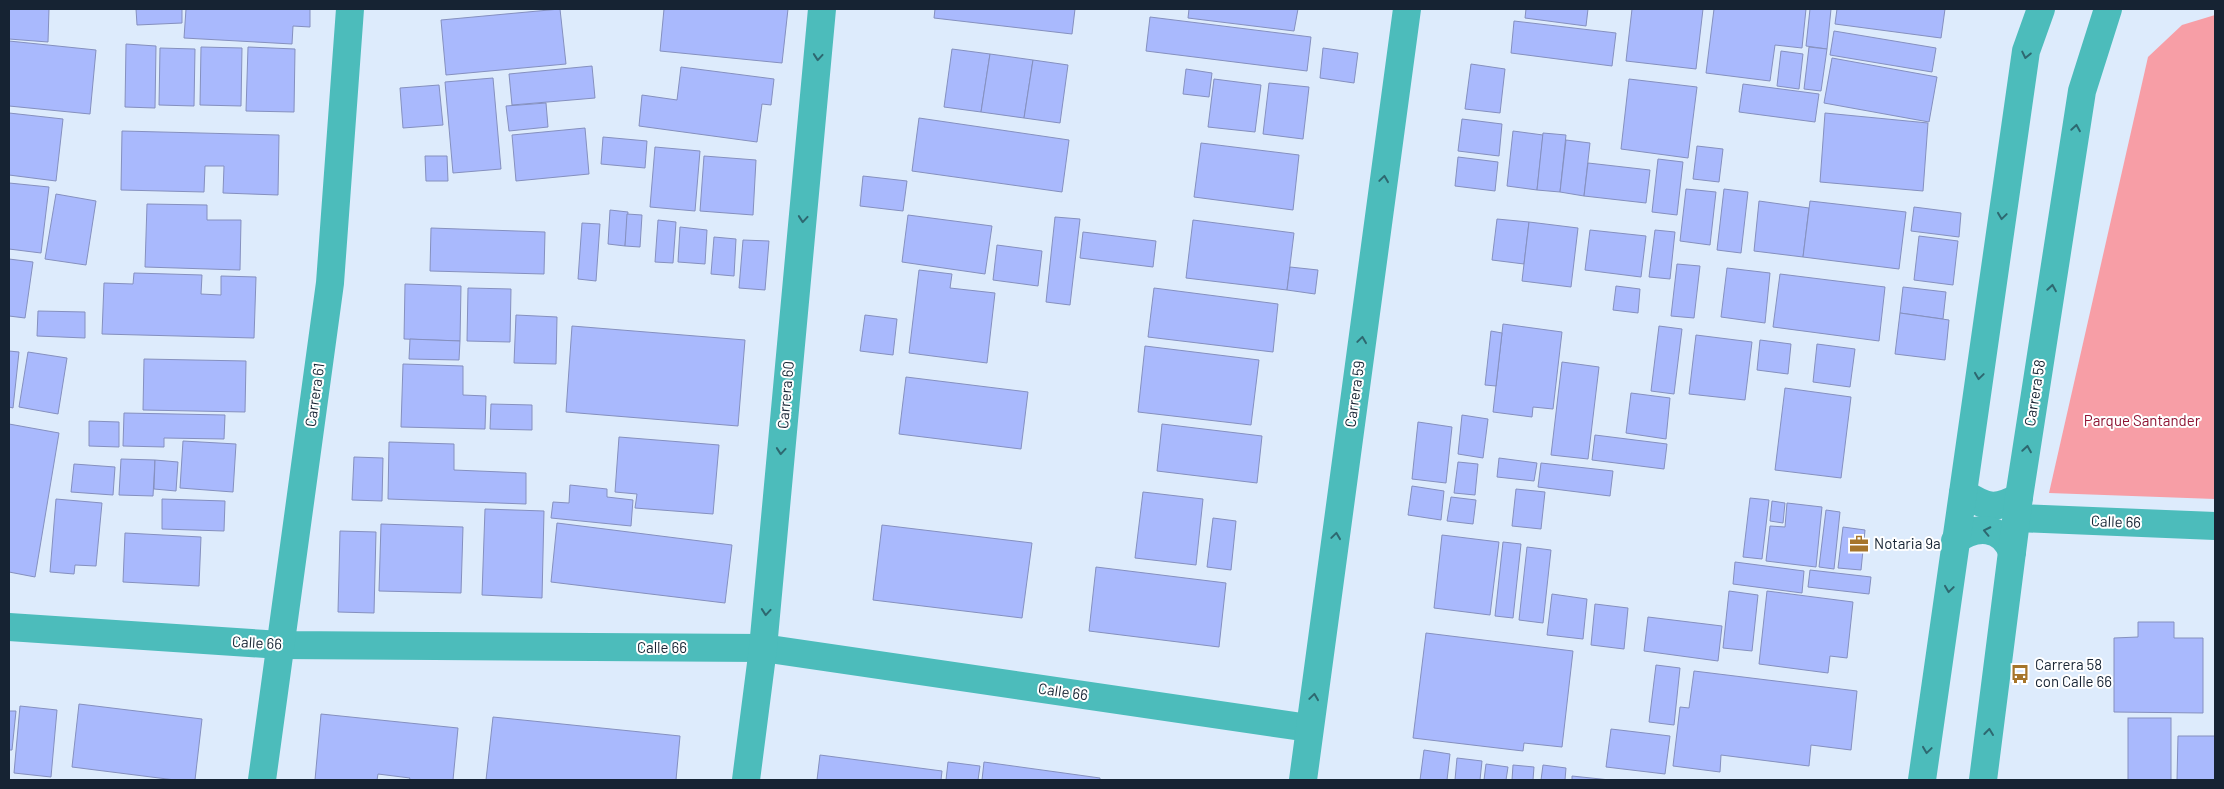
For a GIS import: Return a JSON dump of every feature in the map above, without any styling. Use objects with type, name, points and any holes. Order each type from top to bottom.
[{"type":"street","name":"Carrera 61","points":[[262,780],[330,283],[350,9]]},
{"type":"street","name":"Carrera 60","points":[[746,780],[763,648],[822,9]]},
{"type":"street","name":"Carrera 59","points":[[1303,780],[1408,9]]},
{"type":"street","points":[[1922,780],[2026,51],[2041,9]]},
{"type":"street","name":"Carrera 58","points":[[1983,780],[2018,508],[2082,91],[2108,9]]},
{"type":"street","points":[[1963,493],[1986,506],[2018,508]]},
{"type":"street","name":"Calle 66","points":[[2018,508],[2215,526]]},
{"type":"street","points":[[1955,541],[1963,534],[1982,529],[1993,532],[2010,546],[2012,552]]},
{"type":"street","name":"Calle 66","points":[[9,627],[281,645],[763,648],[1309,728]]},
{"type":"green space","name":"Parque Santander","points":[[2215,15],[2215,499],[2049,493],[2148,57],[2182,25]]},
{"type":"building","points":[[9,9],[49,9],[48,42],[9,39]]},
{"type":"building","points":[[136,9],[182,9],[182,23],[137,25]]},
{"type":"building","points":[[186,9],[310,9],[310,27],[293,26],[292,44],[184,38]]},
{"type":"building","points":[[560,9],[566,64],[446,75],[441,20]]},
{"type":"building","points":[[664,9],[788,9],[782,63],[660,51]]},
{"type":"building","points":[[935,9],[1075,9],[1072,34],[934,18]]},
{"type":"building","points":[[1189,9],[1298,9],[1294,31],[1188,18]]},
{"type":"building","points":[[1526,9],[1588,9],[1586,26],[1525,18]]},
{"type":"building","points":[[1632,9],[1703,9],[1696,69],[1626,61]]},
{"type":"building","points":[[1714,9],[1806,9],[1802,48],[1775,45],[1770,81],[1706,73]]},
{"type":"building","points":[[1810,9],[1831,9],[1827,49],[1806,46]]},
{"type":"building","points":[[1837,9],[1945,9],[1941,38],[1835,24]]},
{"type":"building","points":[[1150,17],[1311,37],[1307,71],[1146,51]]},
{"type":"building","points":[[1514,21],[1616,33],[1612,66],[1511,53]]},
{"type":"building","points":[[1834,31],[1936,48],[1932,72],[1830,55]]},
{"type":"building","points":[[9,41],[96,50],[90,114],[9,106]]},
{"type":"building","points":[[126,44],[156,46],[155,108],[125,107]]},
{"type":"building","points":[[201,47],[242,48],[241,106],[200,105]]},
{"type":"building","points":[[248,47],[295,49],[294,112],[246,111]]},
{"type":"building","points":[[1809,47],[1827,49],[1821,91],[1804,89]]},
{"type":"building","points":[[160,48],[195,49],[194,106],[159,105]]},
{"type":"building","points":[[1323,48],[1358,53],[1354,83],[1320,78]]},
{"type":"building","points":[[952,49],[990,54],[981,112],[944,107]]},
{"type":"building","points":[[1781,51],[1803,54],[1799,89],[1777,86]]},
{"type":"building","points":[[990,54],[1033,60],[1024,118],[981,112]]},
{"type":"building","points":[[1832,58],[1937,77],[1929,122],[1824,103]]},
{"type":"building","points":[[1033,60],[1068,65],[1060,123],[1024,118]]},
{"type":"building","points":[[1471,64],[1505,69],[1500,113],[1465,109]]},
{"type":"building","points":[[592,66],[595,98],[512,105],[509,74]]},
{"type":"building","points":[[681,67],[774,79],[771,105],[762,104],[757,142],[639,126],[642,95],[677,100]]},
{"type":"building","points":[[1186,69],[1212,73],[1209,97],[1183,94]]},
{"type":"building","points":[[493,78],[501,169],[453,173],[445,82]]},
{"type":"building","points":[[1214,79],[1261,85],[1255,132],[1208,127]]},
{"type":"building","points":[[1629,79],[1697,87],[1688,158],[1621,149]]},
{"type":"building","points":[[1269,83],[1309,87],[1303,139],[1263,134]]},
{"type":"building","points":[[1743,84],[1819,94],[1815,122],[1739,112]]},
{"type":"building","points":[[439,85],[443,125],[403,128],[400,88]]},
{"type":"building","points":[[546,103],[548,127],[509,131],[506,106]]},
{"type":"building","points":[[9,113],[63,119],[56,181],[9,175]]},
{"type":"building","points":[[1825,113],[1928,123],[1923,191],[1820,182]]},
{"type":"building","points":[[919,118],[1069,140],[1062,192],[912,171]]},
{"type":"building","points":[[1462,119],[1502,124],[1499,156],[1458,151]]},
{"type":"building","points":[[585,128],[589,174],[516,181],[512,135]]},
{"type":"building","points":[[122,131],[279,135],[278,195],[223,193],[224,166],[205,166],[204,192],[121,190]]},
{"type":"building","points":[[1513,131],[1543,135],[1537,190],[1507,186]]},
{"type":"building","points":[[1543,133],[1566,135],[1560,192],[1537,190]]},
{"type":"building","points":[[603,137],[647,141],[645,168],[601,164]]},
{"type":"building","points":[[1566,140],[1590,143],[1584,196],[1560,192]]},
{"type":"building","points":[[1201,143],[1299,155],[1293,210],[1194,197]]},
{"type":"building","points":[[1697,146],[1723,149],[1719,182],[1693,179]]},
{"type":"building","points":[[655,147],[700,151],[695,211],[650,207]]},
{"type":"building","points":[[425,156],[447,156],[448,181],[426,181]]},
{"type":"building","points":[[704,156],[756,160],[753,215],[700,211]]},
{"type":"building","points":[[1458,157],[1498,162],[1495,191],[1455,186]]},
{"type":"building","points":[[1658,159],[1683,162],[1677,215],[1652,212]]},
{"type":"building","points":[[1588,163],[1650,170],[1646,203],[1584,196]]},
{"type":"building","points":[[863,176],[907,181],[903,211],[860,206]]},
{"type":"building","points":[[9,183],[49,187],[41,253],[9,249]]},
{"type":"building","points":[[1686,189],[1716,192],[1710,245],[1680,241]]},
{"type":"building","points":[[1724,189],[1748,192],[1741,253],[1717,250]]},
{"type":"building","points":[[56,194],[96,201],[86,265],[45,259]]},
{"type":"building","points":[[1759,201],[1809,208],[1803,257],[1754,251]]},
{"type":"building","points":[[1810,201],[1906,212],[1899,269],[1803,257]]},
{"type":"building","points":[[147,204],[207,205],[207,220],[241,220],[240,270],[145,267]]},
{"type":"building","points":[[1914,207],[1961,213],[1959,237],[1911,231]]},
{"type":"building","points":[[610,210],[628,212],[625,246],[608,244]]},
{"type":"building","points":[[627,214],[642,215],[640,247],[625,246]]},
{"type":"building","points":[[908,215],[992,226],[985,274],[902,262]]},
{"type":"building","points":[[1055,217],[1080,219],[1070,305],[1046,302]]},
{"type":"building","points":[[1497,219],[1529,222],[1524,264],[1492,260]]},
{"type":"building","points":[[658,220],[676,222],[673,263],[655,262]]},
{"type":"building","points":[[1193,220],[1294,233],[1287,290],[1186,278]]},
{"type":"building","points":[[1529,222],[1578,228],[1571,287],[1522,281]]},
{"type":"building","points":[[582,223],[600,224],[596,281],[578,279]]},
{"type":"building","points":[[680,227],[707,230],[705,264],[678,262]]},
{"type":"building","points":[[431,228],[545,232],[544,274],[430,271]]},
{"type":"building","points":[[1590,230],[1646,236],[1641,277],[1585,270]]},
{"type":"building","points":[[1655,230],[1675,232],[1670,279],[1649,277]]},
{"type":"building","points":[[1083,232],[1156,241],[1153,267],[1080,258]]},
{"type":"building","points":[[1919,236],[1958,241],[1953,285],[1914,280]]},
{"type":"building","points":[[714,237],[736,239],[734,276],[711,274]]},
{"type":"building","points":[[743,240],[769,241],[765,290],[739,288]]},
{"type":"building","points":[[997,245],[1042,251],[1038,286],[993,280]]},
{"type":"building","points":[[9,259],[33,262],[25,318],[9,316]]},
{"type":"building","points":[[1677,264],[1700,266],[1694,318],[1671,316]]},
{"type":"building","points":[[1290,267],[1318,270],[1315,294],[1287,290]]},
{"type":"building","points":[[1727,268],[1770,273],[1765,323],[1721,317]]},
{"type":"building","points":[[919,270],[952,274],[950,288],[995,293],[987,363],[909,353]]},
{"type":"building","points":[[134,273],[202,275],[201,294],[221,295],[221,276],[256,277],[254,338],[102,334],[104,283],[133,284]]},
{"type":"building","points":[[1780,274],[1885,287],[1879,341],[1773,327]]},
{"type":"building","points":[[405,284],[461,286],[460,341],[404,339]]},
{"type":"building","points":[[1616,286],[1640,289],[1638,313],[1613,310]]},
{"type":"building","points":[[1903,287],[1946,292],[1943,319],[1900,313]]},
{"type":"building","points":[[468,288],[511,289],[510,342],[467,341]]},
{"type":"building","points":[[1154,288],[1278,304],[1273,352],[1148,337]]},
{"type":"building","points":[[38,311],[85,312],[85,338],[37,336]]},
{"type":"building","points":[[1900,313],[1949,320],[1945,360],[1895,354]]},
{"type":"building","points":[[516,315],[557,317],[556,364],[514,363]]},
{"type":"building","points":[[865,315],[897,319],[893,355],[860,351]]},
{"type":"building","points":[[1503,324],[1562,332],[1553,409],[1533,407],[1532,417],[1493,412]]},
{"type":"building","points":[[572,326],[745,340],[738,426],[566,412]]},
{"type":"building","points":[[1659,326],[1682,329],[1674,394],[1651,391]]},
{"type":"building","points":[[1491,331],[1502,333],[1496,386],[1485,385]]},
{"type":"building","points":[[1696,335],[1752,342],[1745,400],[1689,394]]},
{"type":"building","points":[[410,339],[460,341],[459,360],[409,359]]},
{"type":"building","points":[[1760,340],[1791,344],[1788,374],[1757,370]]},
{"type":"building","points":[[1817,344],[1855,349],[1850,387],[1813,382]]},
{"type":"building","points":[[1145,346],[1259,360],[1251,425],[1138,412]]},
{"type":"building","points":[[9,351],[19,352],[13,408],[9,407]]},
{"type":"building","points":[[28,352],[67,358],[58,414],[19,407]]},
{"type":"building","points":[[144,359],[246,361],[245,412],[143,410]]},
{"type":"building","points":[[1562,362],[1599,367],[1588,459],[1551,455]]},
{"type":"building","points":[[403,364],[463,366],[463,395],[486,396],[485,429],[401,427]]},
{"type":"building","points":[[906,377],[1028,392],[1021,449],[899,434]]},
{"type":"building","points":[[1785,388],[1851,397],[1841,478],[1775,470]]},
{"type":"building","points":[[1631,393],[1670,398],[1666,439],[1626,433]]},
{"type":"building","points":[[491,404],[532,405],[532,430],[490,429]]},
{"type":"building","points":[[124,413],[225,415],[224,439],[164,438],[164,447],[123,446]]},
{"type":"building","points":[[1462,415],[1488,419],[1483,458],[1458,454]]},
{"type":"building","points":[[89,421],[119,422],[119,447],[89,446]]},
{"type":"building","points":[[1418,422],[1452,427],[1446,483],[1412,479]]},
{"type":"building","points":[[9,424],[59,433],[35,577],[9,572]]},
{"type":"building","points":[[1162,424],[1262,436],[1257,483],[1157,471]]},
{"type":"building","points":[[1595,435],[1667,444],[1664,469],[1592,460]]},
{"type":"building","points":[[619,437],[719,445],[713,514],[635,508],[637,494],[615,492]]},
{"type":"building","points":[[183,441],[236,444],[233,492],[180,488]]},
{"type":"building","points":[[389,442],[454,444],[454,470],[526,473],[526,504],[388,499]]},
{"type":"building","points":[[354,457],[383,458],[382,501],[352,500]]},
{"type":"building","points":[[1499,458],[1537,463],[1534,481],[1497,477]]},
{"type":"building","points":[[121,459],[155,460],[153,496],[119,495]]},
{"type":"building","points":[[155,460],[178,462],[176,491],[154,489]]},
{"type":"building","points":[[1458,462],[1478,464],[1475,495],[1454,493]]},
{"type":"building","points":[[1541,463],[1613,471],[1610,496],[1538,487]]},
{"type":"building","points":[[74,464],[115,467],[113,495],[71,492]]},
{"type":"building","points":[[570,485],[607,489],[607,497],[633,500],[631,526],[551,518],[553,502],[569,503]]},
{"type":"building","points":[[1412,486],[1444,491],[1441,520],[1408,515]]},
{"type":"building","points":[[1516,489],[1545,492],[1541,529],[1512,526]]},
{"type":"building","points":[[1143,492],[1203,499],[1196,565],[1135,558]]},
{"type":"building","points":[[1451,497],[1476,500],[1473,524],[1447,521]]},
{"type":"building","points":[[1750,498],[1769,500],[1762,559],[1743,557]]},
{"type":"building","points":[[56,499],[102,503],[96,566],[75,565],[74,574],[50,572]]},
{"type":"building","points":[[162,499],[225,501],[224,531],[162,529]]},
{"type":"building","points":[[1772,501],[1785,503],[1783,523],[1770,521]]},
{"type":"building","points":[[1787,503],[1822,507],[1816,567],[1766,561],[1770,526],[1785,527]]},
{"type":"building","points":[[485,509],[544,511],[542,598],[482,595]]},
{"type":"building","points":[[1826,510],[1840,512],[1834,569],[1819,567]]},
{"type":"building","points":[[1213,518],[1236,521],[1231,570],[1207,567]]},
{"type":"building","points":[[557,523],[732,545],[725,603],[551,582]]},
{"type":"building","points":[[381,524],[463,527],[461,593],[379,591]]},
{"type":"building","points":[[882,525],[1032,543],[1022,618],[873,600]]},
{"type":"building","points":[[1843,527],[1865,530],[1861,570],[1838,568]]},
{"type":"building","points":[[340,531],[376,532],[374,613],[338,612]]},
{"type":"building","points":[[125,533],[201,537],[199,586],[123,582]]},
{"type":"building","points":[[1442,535],[1499,542],[1490,615],[1434,608]]},
{"type":"building","points":[[1503,542],[1521,544],[1513,618],[1495,616]]},
{"type":"building","points":[[1527,547],[1551,550],[1543,623],[1519,620]]},
{"type":"building","points":[[1735,562],[1804,571],[1802,593],[1733,584]]},
{"type":"building","points":[[1096,567],[1226,583],[1219,647],[1089,631]]},
{"type":"building","points":[[1810,570],[1871,577],[1869,594],[1808,587]]},
{"type":"building","points":[[1729,591],[1758,595],[1752,651],[1723,648]]},
{"type":"building","points":[[1767,591],[1853,602],[1847,658],[1830,656],[1828,673],[1759,664]]},
{"type":"building","points":[[1552,594],[1587,599],[1583,639],[1547,635]]},
{"type":"building","points":[[1595,604],[1628,608],[1624,649],[1591,645]]},
{"type":"building","points":[[1648,617],[1722,626],[1718,661],[1644,651]]},
{"type":"building","points":[[2138,622],[2174,622],[2174,638],[2203,638],[2203,713],[2114,712],[2114,638],[2138,637]]},
{"type":"building","points":[[1426,633],[1573,651],[1562,747],[1524,743],[1523,751],[1413,738]]},
{"type":"building","points":[[1656,665],[1680,668],[1674,725],[1649,722]]},
{"type":"building","points":[[1694,671],[1857,691],[1851,750],[1811,745],[1809,766],[1721,755],[1720,772],[1673,766],[1680,707],[1689,708]]},
{"type":"building","points":[[79,704],[202,719],[195,780],[175,780],[72,767]]},
{"type":"building","points":[[20,706],[57,710],[51,777],[14,773]]},
{"type":"building","points":[[9,711],[16,711],[12,750],[9,750]]},
{"type":"building","points":[[321,714],[458,728],[453,780],[409,780],[410,778],[378,774],[377,780],[315,780]]},
{"type":"building","points":[[493,717],[680,736],[676,780],[486,780]]},
{"type":"building","points":[[2128,718],[2171,718],[2171,780],[2128,780]]},
{"type":"building","points":[[1611,729],[1670,736],[1665,774],[1606,767]]},
{"type":"building","points":[[2178,736],[2215,736],[2215,780],[2177,780]]},
{"type":"building","points":[[1424,750],[1450,754],[1447,780],[1420,780]]},
{"type":"building","points":[[820,755],[942,771],[941,780],[817,780]]},
{"type":"building","points":[[1457,758],[1482,761],[1480,780],[1455,780]]},
{"type":"building","points":[[948,762],[980,766],[978,780],[946,780]]},
{"type":"building","points":[[984,762],[1100,778],[1100,780],[982,780]]},
{"type":"building","points":[[1486,764],[1508,767],[1506,780],[1484,780]]},
{"type":"building","points":[[1513,765],[1534,767],[1533,780],[1512,780]]},
{"type":"building","points":[[1543,765],[1566,768],[1565,780],[1541,780]]},
{"type":"building","points":[[1572,776],[1610,780],[1572,780]]},
{"type":"place","name":"Notaria 9a","points":[[1859,544]]},
{"type":"place","name":"Carrera 58 con Calle 66","points":[[2020,674]]}]
